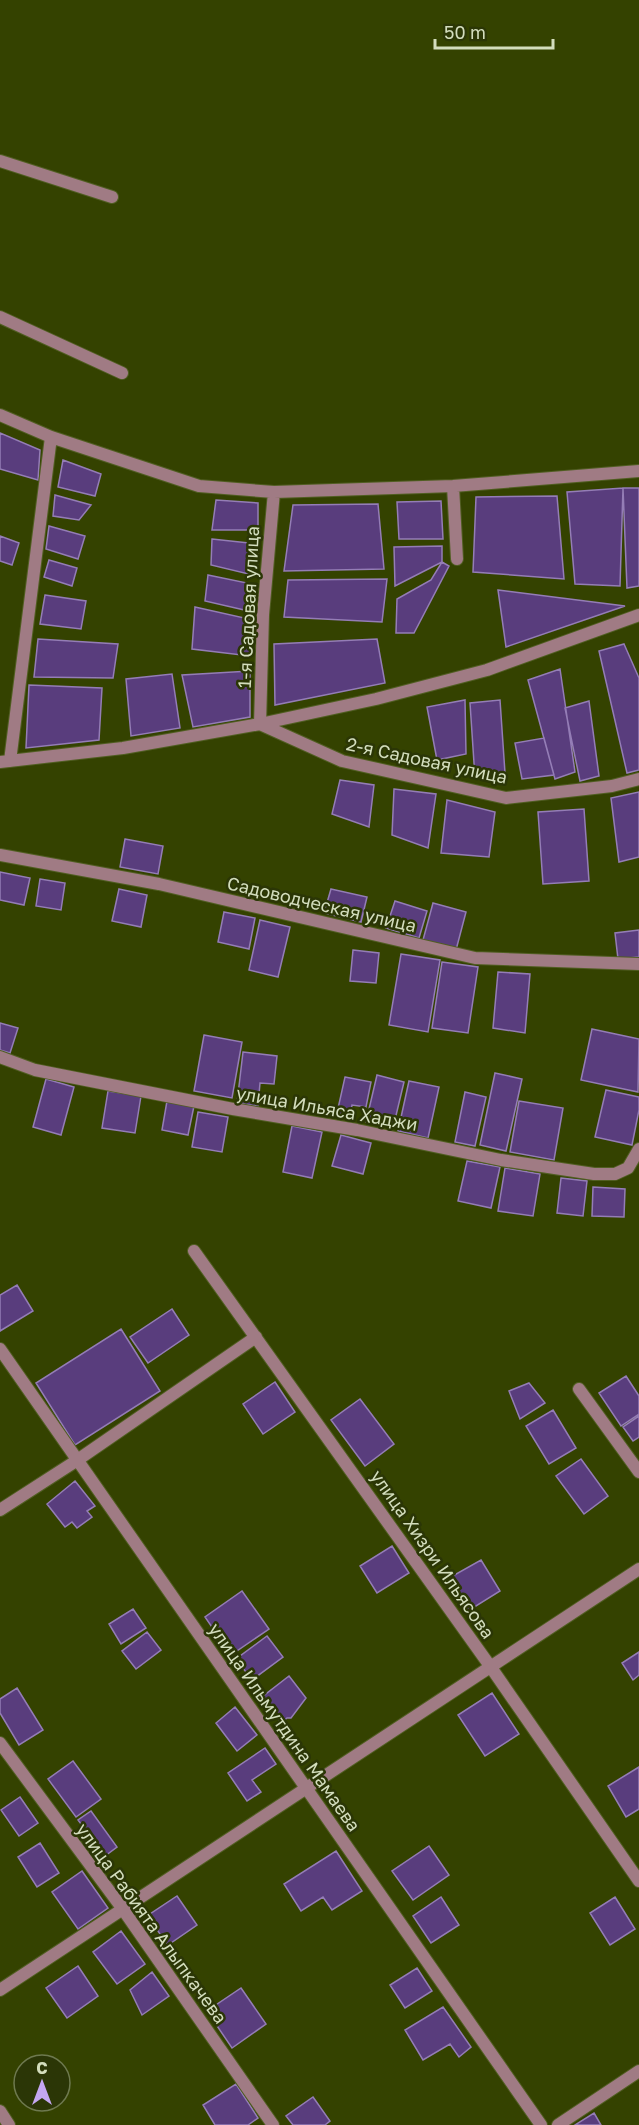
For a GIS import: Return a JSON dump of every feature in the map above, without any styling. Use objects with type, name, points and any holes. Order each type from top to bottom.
[{"type":"street","points":[[0,161],[112,197]]},
{"type":"street","points":[[0,316],[122,374]]},
{"type":"street","points":[[0,416],[51,437],[199,486],[274,492],[453,486],[639,471]]},
{"type":"street","points":[[51,437],[5,761],[123,748],[260,724],[376,699],[487,670],[639,615]]},
{"type":"street","points":[[453,486],[457,558]]},
{"type":"street","name":"1-я Садовая улица","points":[[260,724],[263,615],[274,492]]},
{"type":"street","name":"2-я Садовая улица","points":[[260,724],[342,761],[506,798],[612,786],[639,779]]},
{"type":"street","name":"Садоводческая улица","points":[[0,855],[159,884],[475,958],[639,964]]},
{"type":"street","name":"улица Ильяса Хаджи","points":[[0,1057],[35,1070],[210,1105],[357,1130],[501,1160],[594,1174],[615,1174],[628,1168],[639,1149]]},
{"type":"street","name":"улица Хизри Ильясова","points":[[194,1251],[490,1666],[639,1881]]},
{"type":"street","points":[[0,1510],[76,1461],[256,1337]]},
{"type":"street","name":"улица Ильмутдина Мамаева","points":[[0,1350],[541,2125]]},
{"type":"street","points":[[579,1389],[639,1472]]},
{"type":"street","points":[[0,1990],[639,1569]]},
{"type":"street","name":"улица Рабията Алыпкачева","points":[[0,1743],[122,1908],[273,2125]]},
{"type":"street","points":[[558,2125],[639,2071]]},
{"type":"street","points":[[0,2111],[9,2125]]},
{"type":"building","points":[[0,433],[40,450],[38,480],[0,469]]},
{"type":"building","points":[[63,460],[101,474],[95,496],[58,487]]},
{"type":"building","points":[[623,488],[639,488],[639,586],[627,588]]},
{"type":"building","points":[[623,488],[620,586],[575,584],[567,492]]},
{"type":"building","points":[[55,495],[91,505],[79,520],[53,516]]},
{"type":"building","points":[[557,496],[564,579],[473,572],[476,497]]},
{"type":"building","points":[[216,500],[258,503],[258,530],[212,530]]},
{"type":"building","points":[[441,501],[443,539],[399,539],[397,502]]},
{"type":"building","points":[[378,504],[384,569],[284,571],[293,505]]},
{"type":"building","points":[[49,526],[85,536],[78,559],[46,549]]},
{"type":"building","points":[[0,536],[19,543],[12,565],[0,561]]},
{"type":"building","points":[[212,539],[258,544],[257,576],[211,565]]},
{"type":"building","points":[[442,546],[442,562],[395,586],[394,547]]},
{"type":"building","points":[[49,560],[77,568],[72,586],[44,577]]},
{"type":"building","points":[[442,562],[449,566],[414,633],[396,633],[397,599],[431,580]]},
{"type":"building","points":[[208,575],[252,584],[253,612],[205,601]]},
{"type":"building","points":[[387,579],[382,622],[284,617],[288,580]]},
{"type":"building","points":[[498,590],[625,606],[506,647]]},
{"type":"building","points":[[45,595],[86,601],[81,629],[40,624]]},
{"type":"building","points":[[195,607],[249,619],[250,656],[192,649]]},
{"type":"building","points":[[38,639],[118,644],[113,678],[34,677]]},
{"type":"building","points":[[377,639],[385,683],[275,705],[274,644]]},
{"type":"building","points":[[624,644],[639,678],[639,770],[627,773],[599,651]]},
{"type":"building","points":[[560,669],[575,772],[555,779],[528,680]]},
{"type":"building","points":[[250,671],[250,717],[193,727],[182,675]]},
{"type":"building","points":[[172,674],[180,728],[131,736],[126,679]]},
{"type":"building","points":[[29,685],[102,688],[99,740],[26,748]]},
{"type":"building","points":[[465,700],[466,754],[437,760],[427,707]]},
{"type":"building","points":[[500,700],[505,773],[475,778],[470,703]]},
{"type":"building","points":[[589,701],[599,776],[580,781],[565,708]]},
{"type":"building","points":[[544,738],[554,775],[522,779],[515,743]]},
{"type":"building","points":[[340,780],[374,785],[369,827],[332,814]]},
{"type":"building","points":[[394,789],[436,794],[428,848],[392,835]]},
{"type":"building","points":[[639,792],[639,857],[619,862],[611,798]]},
{"type":"building","points":[[447,800],[495,812],[489,857],[441,853]]},
{"type":"building","points":[[584,809],[589,881],[543,884],[538,812]]},
{"type":"building","points":[[125,839],[163,846],[158,874],[120,867]]},
{"type":"building","points":[[0,872],[30,878],[24,905],[0,900]]},
{"type":"building","points":[[40,879],[65,883],[61,910],[36,906]]},
{"type":"building","points":[[119,889],[147,895],[141,927],[112,921]]},
{"type":"building","points":[[331,889],[367,897],[361,922],[324,913]]},
{"type":"building","points":[[395,901],[427,911],[419,938],[386,928]]},
{"type":"building","points":[[433,903],[466,912],[456,950],[423,940]]},
{"type":"building","points":[[224,912],[255,918],[249,949],[218,942]]},
{"type":"building","points":[[260,920],[290,927],[278,977],[249,970]]},
{"type":"building","points":[[639,930],[639,957],[618,959],[615,933]]},
{"type":"building","points":[[353,950],[379,953],[376,983],[350,981]]},
{"type":"building","points":[[401,954],[440,960],[428,1032],[389,1025]]},
{"type":"building","points":[[442,962],[478,967],[468,1033],[432,1028]]},
{"type":"building","points":[[498,972],[530,974],[525,1033],[493,1028]]},
{"type":"building","points":[[0,1023],[18,1028],[10,1053],[0,1050]]},
{"type":"building","points":[[592,1029],[639,1039],[638,1092],[581,1080]]},
{"type":"building","points":[[204,1035],[242,1042],[232,1098],[194,1091]]},
{"type":"building","points":[[243,1052],[277,1056],[274,1084],[260,1083],[258,1106],[237,1103]]},
{"type":"building","points":[[495,1073],[522,1079],[506,1151],[480,1145]]},
{"type":"building","points":[[377,1075],[404,1082],[393,1128],[366,1122]]},
{"type":"building","points":[[345,1077],[371,1082],[366,1107],[352,1105],[350,1116],[337,1113]]},
{"type":"building","points":[[46,1079],[74,1087],[61,1135],[33,1127]]},
{"type":"building","points":[[409,1081],[439,1087],[428,1138],[398,1131]]},
{"type":"building","points":[[606,1090],[639,1097],[639,1110],[632,1145],[595,1137]]},
{"type":"building","points":[[108,1091],[141,1096],[135,1133],[102,1128]]},
{"type":"building","points":[[465,1092],[486,1097],[475,1146],[455,1142]]},
{"type":"building","points":[[167,1101],[194,1106],[188,1135],[162,1130]]},
{"type":"building","points":[[519,1101],[563,1108],[554,1160],[510,1152]]},
{"type":"building","points":[[198,1112],[228,1117],[222,1152],[192,1147]]},
{"type":"building","points":[[292,1126],[322,1132],[312,1178],[283,1172]]},
{"type":"building","points":[[341,1135],[371,1143],[363,1174],[332,1166]]},
{"type":"building","points":[[467,1161],[500,1167],[491,1208],[458,1201]]},
{"type":"building","points":[[505,1168],[540,1174],[533,1216],[498,1211]]},
{"type":"building","points":[[561,1178],[587,1181],[583,1216],[557,1213]]},
{"type":"building","points":[[593,1187],[625,1189],[624,1217],[592,1216]]},
{"type":"building","points":[[17,1285],[33,1311],[0,1331],[0,1295]]},
{"type":"building","points":[[172,1309],[189,1335],[148,1363],[130,1337]]},
{"type":"building","points":[[121,1329],[160,1391],[75,1445],[36,1383]]},
{"type":"building","points":[[626,1376],[639,1396],[639,1414],[621,1426],[599,1393]]},
{"type":"building","points":[[275,1382],[295,1412],[263,1434],[243,1404]]},
{"type":"building","points":[[529,1383],[545,1403],[520,1419],[509,1391]]},
{"type":"building","points":[[360,1399],[394,1444],[365,1466],[331,1420]]},
{"type":"building","points":[[553,1410],[576,1448],[549,1464],[526,1426]]},
{"type":"building","points":[[639,1416],[639,1437],[633,1441],[623,1427]]},
{"type":"building","points":[[581,1459],[608,1496],[584,1514],[556,1476]]},
{"type":"building","points":[[75,1481],[95,1506],[87,1511],[92,1517],[77,1528],[72,1522],[65,1527],[47,1504]]},
{"type":"building","points":[[392,1546],[409,1573],[377,1593],[360,1566]]},
{"type":"building","points":[[481,1560],[500,1591],[468,1611],[449,1578]]},
{"type":"building","points":[[242,1591],[269,1629],[231,1655],[205,1617]]},
{"type":"building","points":[[133,1609],[146,1628],[121,1644],[109,1624]]},
{"type":"building","points":[[147,1632],[161,1650],[136,1669],[122,1651]]},
{"type":"building","points":[[267,1636],[283,1657],[252,1680],[236,1659]]},
{"type":"building","points":[[639,1652],[639,1675],[633,1680],[622,1663]]},
{"type":"building","points":[[289,1676],[306,1698],[291,1718],[281,1723],[262,1697]]},
{"type":"building","points":[[17,1688],[43,1730],[19,1745],[0,1713],[0,1699]]},
{"type":"building","points":[[492,1693],[519,1734],[485,1756],[458,1715]]},
{"type":"building","points":[[235,1707],[257,1735],[237,1751],[216,1723]]},
{"type":"building","points":[[265,1748],[276,1764],[252,1780],[261,1792],[247,1801],[228,1773]]},
{"type":"building","points":[[73,1761],[101,1799],[76,1817],[48,1779]]},
{"type":"building","points":[[639,1767],[639,1809],[626,1817],[608,1786]]},
{"type":"building","points":[[20,1797],[38,1823],[19,1836],[1,1810]]},
{"type":"building","points":[[91,1811],[117,1847],[105,1856],[78,1820]]},
{"type":"building","points":[[40,1843],[59,1873],[37,1887],[18,1857]]},
{"type":"building","points":[[429,1846],[449,1875],[413,1900],[392,1871]]},
{"type":"building","points":[[336,1851],[362,1891],[332,1910],[323,1897],[301,1911],[284,1884]]},
{"type":"building","points":[[82,1871],[108,1908],[78,1929],[52,1892]]},
{"type":"building","points":[[177,1896],[197,1925],[168,1945],[147,1916]]},
{"type":"building","points":[[441,1897],[459,1925],[431,1943],[413,1916]]},
{"type":"building","points":[[615,1897],[635,1929],[610,1945],[590,1913]]},
{"type":"building","points":[[121,1931],[145,1964],[117,1984],[93,1952]]},
{"type":"building","points":[[78,1966],[98,1996],[67,2018],[46,1988]]},
{"type":"building","points":[[417,1968],[432,1991],[405,2008],[390,1985]]},
{"type":"building","points":[[152,1972],[169,1996],[142,2015],[130,1990]]},
{"type":"building","points":[[241,1988],[266,2024],[232,2048],[207,2011]]},
{"type":"building","points":[[443,2007],[471,2047],[459,2057],[450,2044],[423,2060],[405,2030]]},
{"type":"building","points":[[236,2084],[258,2118],[248,2125],[215,2125],[203,2105]]},
{"type":"building","points":[[313,2097],[330,2121],[325,2125],[293,2125],[286,2116]]},
{"type":"building","points":[[594,2113],[601,2125],[575,2125]]}]
